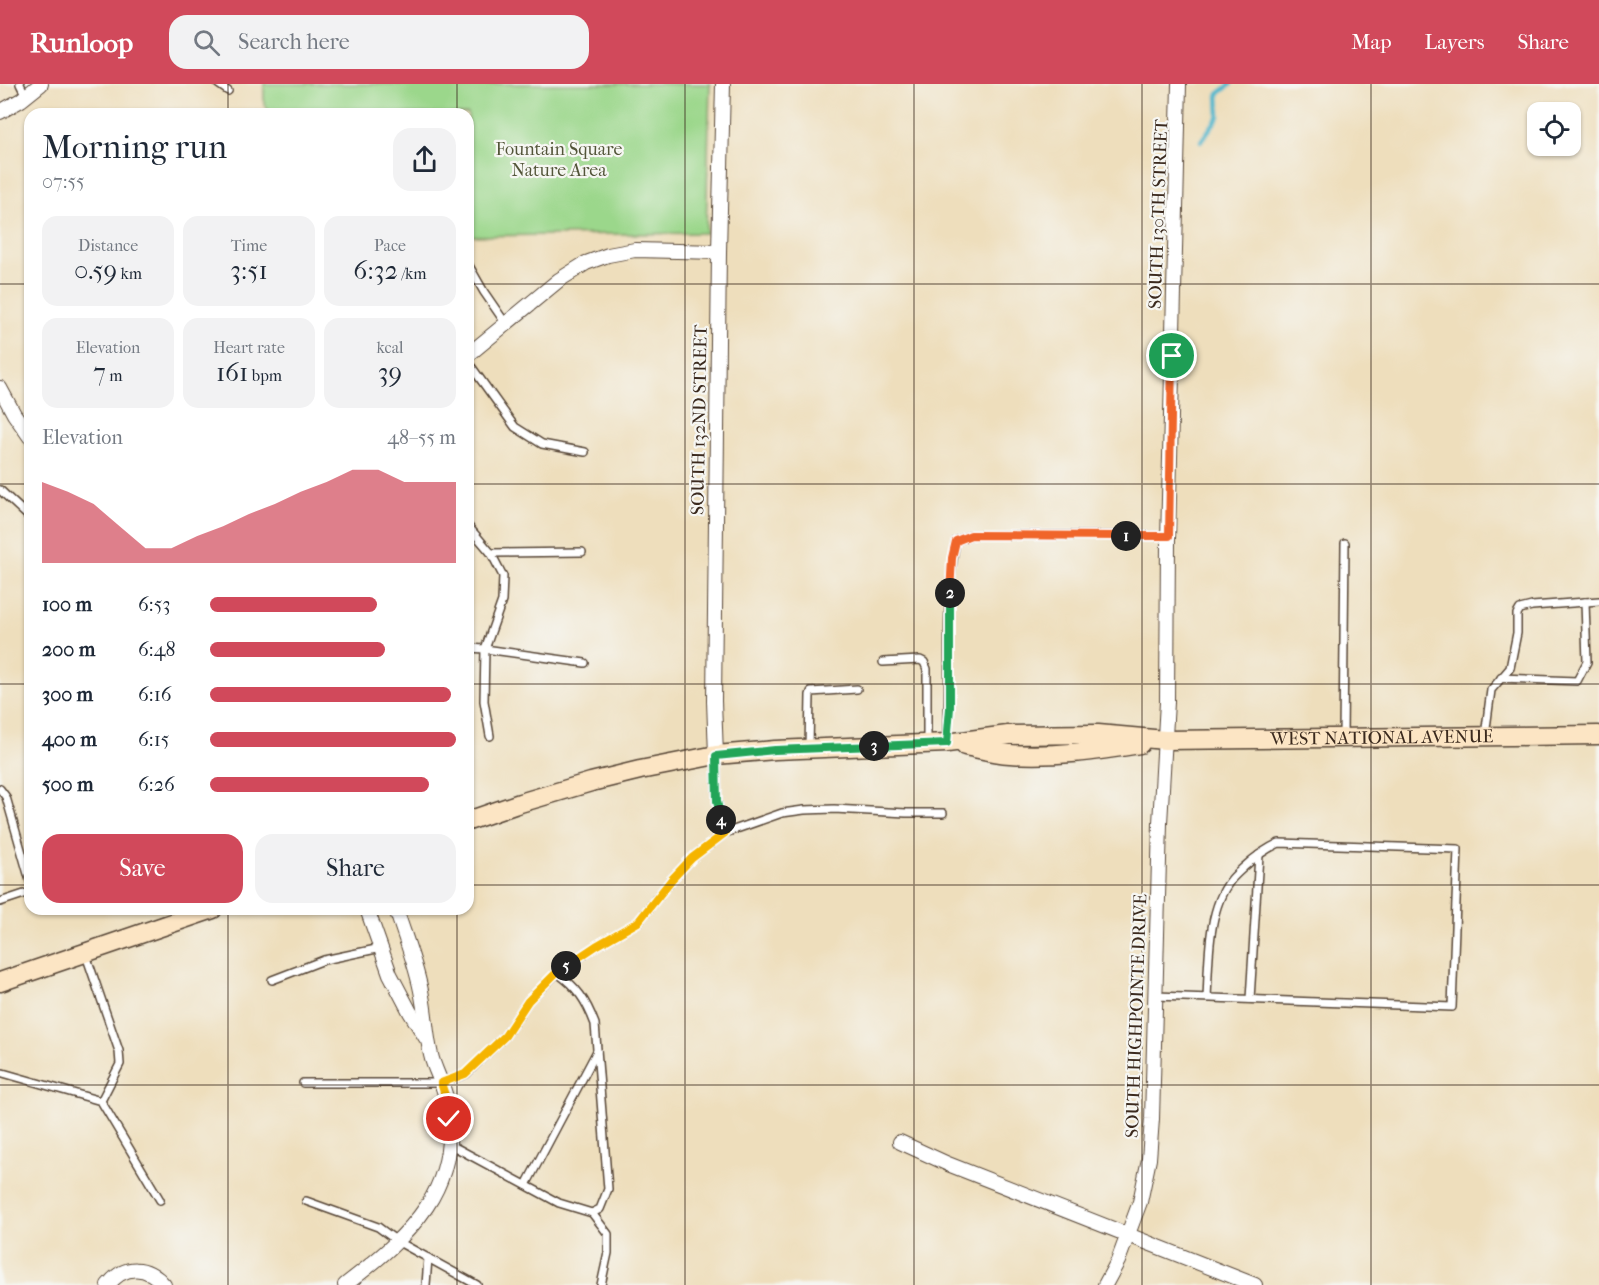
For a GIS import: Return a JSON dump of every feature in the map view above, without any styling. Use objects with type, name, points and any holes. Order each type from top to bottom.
[{"type":"main road","name":"WEST NATIONAL AVENUE","points":[[474,819],[591,782],[640,770],[716,756],[775,750],[947,743],[1009,754],[1053,754],[1096,752],[1165,740],[1599,735]]},
{"type":"main road","points":[[0,982],[196,915]]},
{"type":"street","points":[[0,112],[23,90],[41,84]]},
{"type":"street","name":"SOUTH 132ND STREET","points":[[716,756],[714,689],[718,252],[723,84]]},
{"type":"street","name":"SOUTH 130TH STREET","points":[[1165,740],[1179,84]]},
{"type":"street","points":[[474,350],[568,273],[586,263],[608,255],[635,250],[718,252]]},
{"type":"street","points":[[1,393],[24,429]]},
{"type":"street","name":"SOUTH HIGHPOINTE DRIVE","points":[[1105,1285],[1118,1261],[1140,1202],[1149,1159],[1160,823],[1165,740]]},
{"type":"street","points":[[369,915],[395,983],[428,1041]]},
{"type":"street","points":[[345,1285],[379,1259],[412,1227],[428,1206],[445,1168],[449,1144],[449,1119],[445,1095],[431,1057],[423,998],[398,915]]},
{"type":"street","points":[[381,948],[406,939]]},
{"type":"street","points":[[900,1142],[948,1164],[1255,1285]]},
{"type":"street","points":[[108,1285],[119,1274],[130,1270],[144,1270],[156,1276],[164,1285]]},
{"type":"lane","points":[[218,84],[228,91]]},
{"type":"lane","points":[[474,274],[506,324]]},
{"type":"lane","points":[[474,370],[515,427],[542,444],[585,452]]},
{"type":"lane","points":[[0,490],[24,512]]},
{"type":"lane","points":[[474,533],[491,553],[503,576],[502,601],[485,649],[484,701],[490,736]]},
{"type":"lane","points":[[947,743],[950,708],[950,579],[956,541],[971,535],[1004,534],[1169,536]]},
{"type":"lane","points":[[1343,737],[1345,543]]},
{"type":"lane","points":[[491,553],[582,552]]},
{"type":"lane","points":[[1485,736],[1491,690],[1510,668],[1517,633],[1517,614],[1520,609],[1599,601]]},
{"type":"lane","points":[[1501,678],[1577,681],[1587,662],[1586,602]]},
{"type":"lane","points":[[474,648],[585,663]]},
{"type":"lane","points":[[883,662],[920,660],[924,662],[927,669],[927,744]]},
{"type":"lane","points":[[810,748],[811,692],[857,689]]},
{"type":"lane","points":[[716,756],[717,801],[725,833]]},
{"type":"lane","points":[[0,789],[6,797],[24,860]]},
{"type":"lane","points":[[303,1083],[441,1083],[465,1074],[505,1036],[528,1001],[557,972],[638,922],[678,872],[692,858],[725,833],[782,813],[804,810],[943,813]]},
{"type":"lane","points":[[1156,996],[1207,998],[1250,999],[1452,1007],[1458,849],[1279,843],[1267,848],[1230,880],[1219,901],[1210,946],[1207,998]]},
{"type":"lane","points":[[1250,999],[1259,855]]},
{"type":"lane","points":[[0,902],[24,894]]},
{"type":"lane","points":[[272,980],[324,960],[381,948]]},
{"type":"lane","points":[[85,953],[119,1051],[120,1064],[101,1101]]},
{"type":"lane","points":[[557,972],[575,987],[589,1006],[595,1024],[608,1189],[600,1209],[592,1213]]},
{"type":"lane","points":[[526,1185],[597,1051]]},
{"type":"lane","points":[[3,1073],[101,1101],[160,1200]]},
{"type":"lane","points":[[449,1144],[559,1203],[592,1213],[608,1234],[608,1253],[601,1285]]},
{"type":"lane","points":[[306,1201],[378,1227],[397,1241],[477,1285]]},
{"type":"lane","points":[[426,1285],[428,1258]]},
{"type":"green space","name":"Fountain Square Nature Area","points":[[264,84],[710,84],[706,233],[474,236],[474,108],[267,108],[264,104]]},
{"type":"waterway","points":[[1201,141],[1219,116],[1218,94],[1231,84]]},
{"type":"route","points":[[449,1119],[441,1083],[465,1074],[505,1036],[528,1001],[557,972],[638,922],[692,858],[725,833],[717,801],[716,756],[775,750],[947,743],[950,708],[950,579],[956,541],[971,535],[1004,534],[1169,536],[1172,356]]}]
